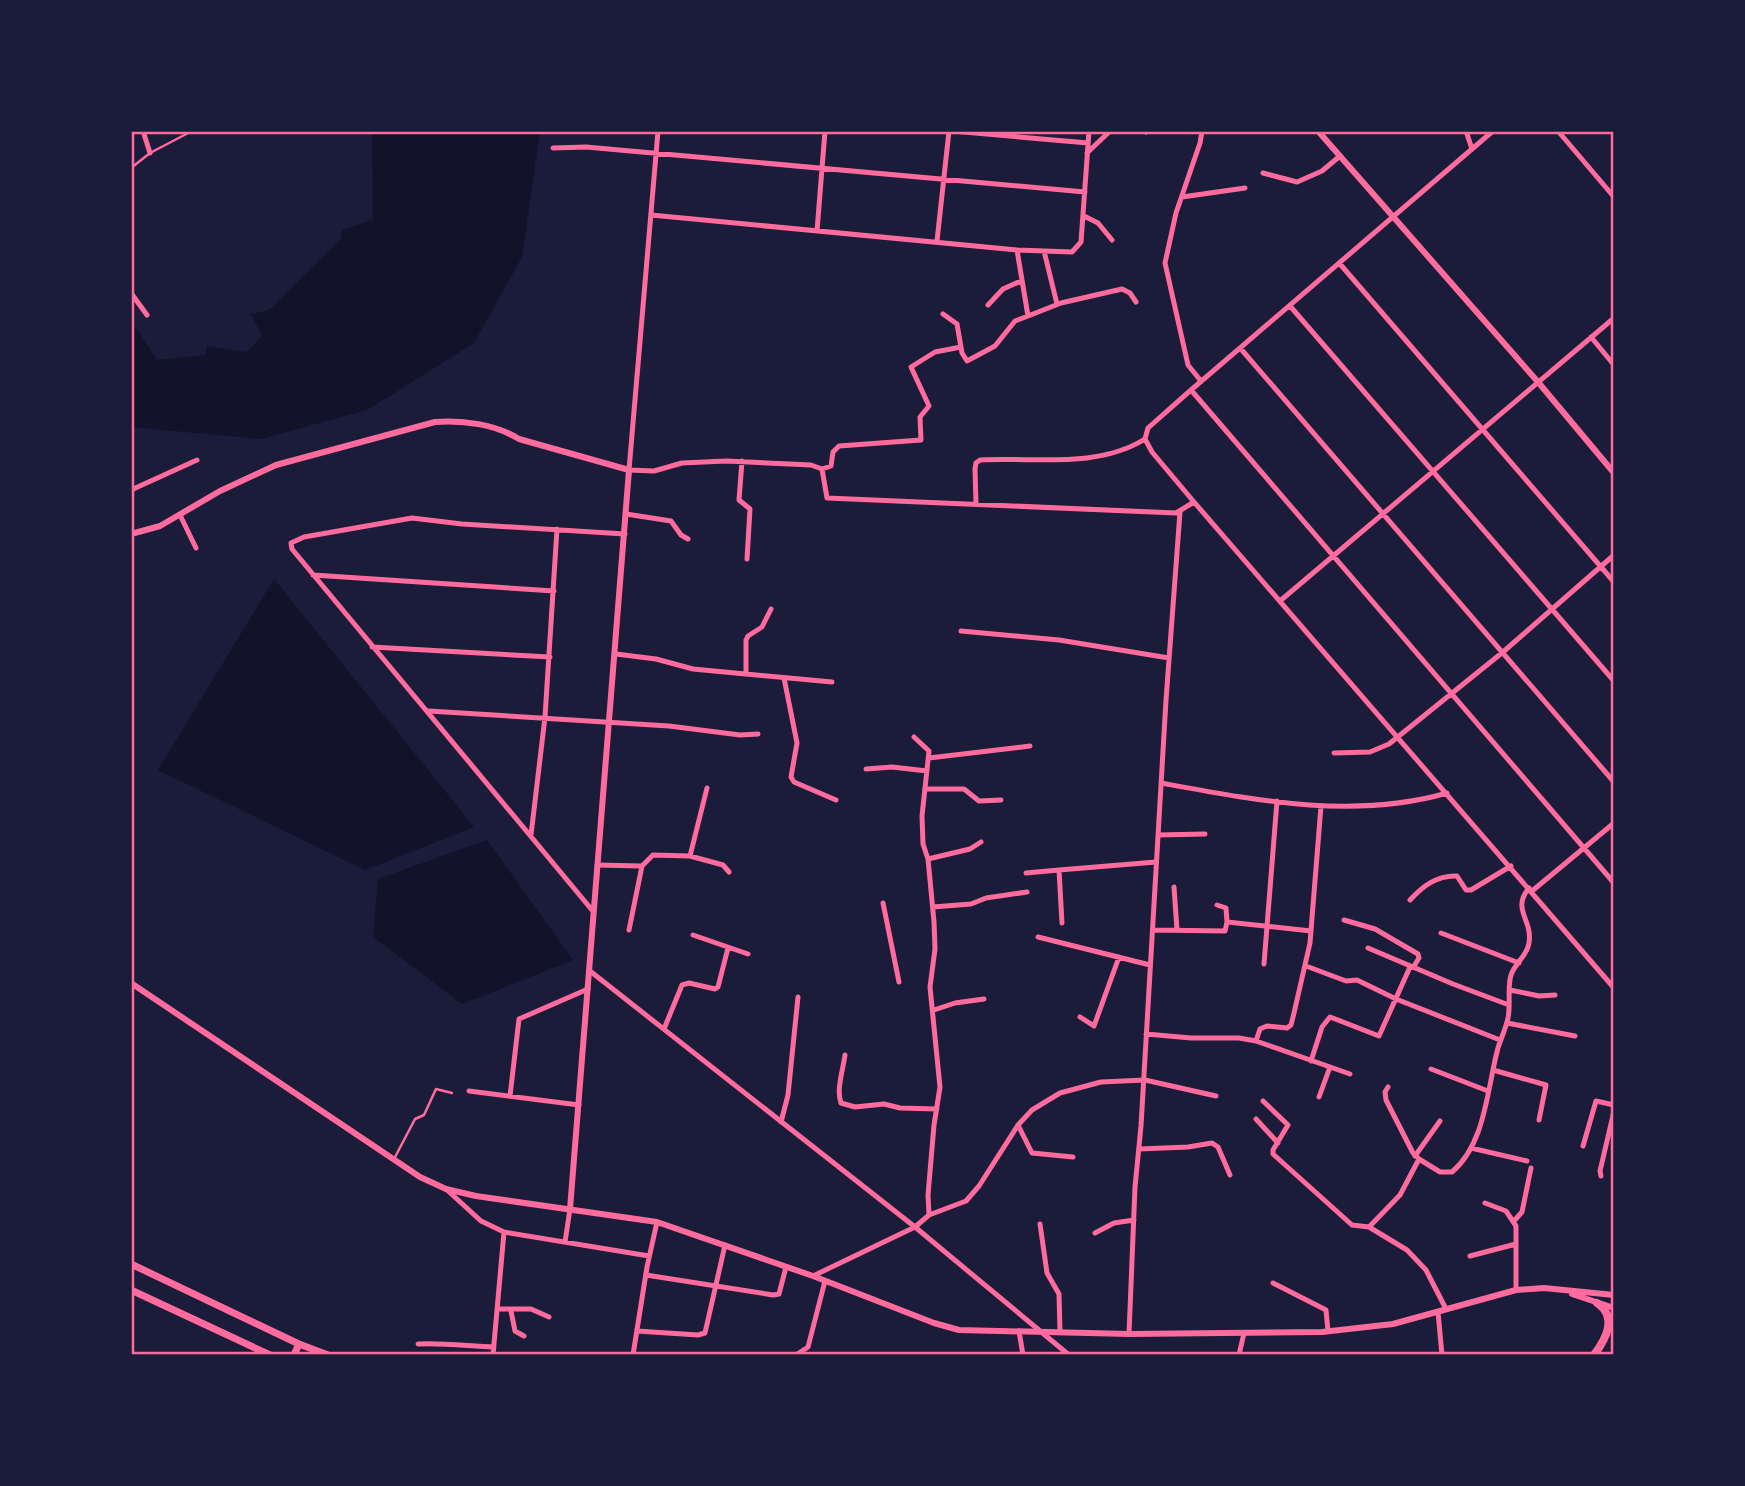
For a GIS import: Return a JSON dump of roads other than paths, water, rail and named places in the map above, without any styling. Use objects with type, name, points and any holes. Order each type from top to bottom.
[{"type":"highway","points":[[1594,1355],[1604,1342],[1609,1322],[1605,1308],[1597,1303]]},
{"type":"highway","points":[[1594,1355],[1614,1339]]},
{"type":"main road","points":[[131,1264],[299,1344],[328,1355]]},
{"type":"main road","points":[[131,1290],[270,1355]]},
{"type":"main road","points":[[294,1355],[299,1344]]},
{"type":"street","points":[[143,131],[150,153]]},
{"type":"street","points":[[565,1242],[579,1105],[592,910],[616,654],[658,131]]},
{"type":"street","points":[[817,231],[825,131]]},
{"type":"street","points":[[937,241],[951,131],[1088,143]]},
{"type":"street","points":[[651,215],[1017,250],[1072,252],[1081,242],[1089,131]]},
{"type":"street","points":[[1087,153],[1110,131]]},
{"type":"street","points":[[1201,382],[1188,365],[1165,263],[1167,246],[1202,131]]},
{"type":"street","points":[[1318,131],[1614,473]]},
{"type":"street","points":[[1466,131],[1472,149]]},
{"type":"street","points":[[1493,131],[1148,428],[1145,439],[1152,452],[1194,502],[1614,988]]},
{"type":"street","points":[[1558,131],[1614,197]]},
{"type":"street","points":[[553,148],[586,147],[1085,192]]},
{"type":"street","points":[[1263,173],[1297,182],[1322,171],[1340,156]]},
{"type":"street","points":[[1182,197],[1245,188]]},
{"type":"street","points":[[1084,216],[1098,223],[1112,240]]},
{"type":"street","points":[[1017,250],[1028,316]]},
{"type":"street","points":[[1044,251],[1057,304]]},
{"type":"street","points":[[1340,264],[1614,582]]},
{"type":"street","points":[[988,305],[1003,289],[1021,281]]},
{"type":"street","points":[[943,314],[957,324],[963,358],[967,361],[1001,341],[1015,321],[1057,304],[1122,289],[1130,293],[1136,302]]},
{"type":"street","points":[[131,293],[147,315]]},
{"type":"street","points":[[1290,306],[1614,681]]},
{"type":"street","points":[[1280,601],[1614,318]]},
{"type":"street","points":[[1591,337],[1614,365]]},
{"type":"street","points":[[131,534],[160,526],[220,491],[276,465],[435,422],[461,422],[508,431],[519,439],[629,470],[654,471],[682,463],[742,461],[811,465],[822,469],[831,466],[833,452],[839,446],[921,440],[919,417],[929,406],[911,367],[935,352],[961,347]]},
{"type":"street","points":[[1241,349],[1614,782]]},
{"type":"street","points":[[1191,390],[1614,883]]},
{"type":"street","points":[[976,504],[975,469],[979,460],[1085,458],[1130,448],[1145,439]]},
{"type":"street","points":[[131,490],[197,460]]},
{"type":"street","points":[[742,461],[739,500],[750,509],[747,559]]},
{"type":"street","points":[[822,469],[827,498],[1180,512],[1194,502]]},
{"type":"street","points":[[1129,1334],[1156,862],[1180,512]]},
{"type":"street","points":[[180,514],[196,548]]},
{"type":"street","points":[[626,514],[671,521],[681,535],[688,538]]},
{"type":"street","points":[[592,910],[429,711],[312,575],[292,549],[291,543],[304,537],[405,519],[625,534]]},
{"type":"street","points":[[531,835],[545,717],[557,529]]},
{"type":"street","points":[[1334,753],[1381,749],[1503,652],[1614,555]]},
{"type":"street","points":[[312,575],[554,591]]},
{"type":"street","points":[[746,673],[746,640],[762,627],[771,609]]},
{"type":"street","points":[[961,631],[1059,640],[1169,658]]},
{"type":"street","points":[[372,647],[550,657]]},
{"type":"street","points":[[616,654],[656,659],[693,669],[832,682]]},
{"type":"street","points":[[784,678],[797,743],[791,777],[794,782],[836,800]]},
{"type":"street","points":[[429,711],[669,726],[740,735],[758,734]]},
{"type":"street","points":[[914,737],[929,751],[922,844],[928,859],[933,907],[935,936],[930,987],[940,1087],[928,1195],[929,1215]]},
{"type":"street","points":[[929,758],[1030,746]]},
{"type":"street","points":[[866,769],[900,767],[927,771]]},
{"type":"street","points":[[1161,783],[1321,807],[1405,802],[1447,793]]},
{"type":"street","points":[[690,856],[708,788]]},
{"type":"street","points":[[925,789],[964,789],[979,801],[1001,800]]},
{"type":"street","points":[[1264,964],[1277,801]]},
{"type":"street","points":[[1256,1041],[1258,1031],[1263,1027],[1290,1027],[1306,966],[1311,931],[1321,807]]},
{"type":"street","points":[[1388,1087],[1385,1092],[1386,1100],[1417,1157],[1435,1170],[1449,1173],[1458,1168],[1478,1131],[1500,1040],[1507,1023],[1511,975],[1529,943],[1529,929],[1521,901],[1614,823]]},
{"type":"street","points":[[1158,835],[1205,834]]},
{"type":"street","points":[[928,859],[970,849],[981,842]]},
{"type":"street","points":[[629,930],[642,866],[653,855],[690,856],[723,864],[729,872]]},
{"type":"street","points":[[1026,873],[1156,862]]},
{"type":"street","points":[[597,865],[642,866]]},
{"type":"street","points":[[1410,900],[1422,888],[1441,878],[1457,876],[1466,890],[1471,890],[1511,866]]},
{"type":"street","points":[[1059,870],[1062,923]]},
{"type":"street","points":[[1174,887],[1177,930]]},
{"type":"street","points":[[933,907],[971,904],[986,898],[1027,892]]},
{"type":"street","points":[[883,903],[899,982]]},
{"type":"street","points":[[1153,930],[1225,931],[1226,908],[1217,905]]},
{"type":"street","points":[[1311,1061],[1327,1019],[1335,1018],[1380,1036],[1412,967],[1419,958],[1418,954],[1375,929],[1344,920]]},
{"type":"street","points":[[1227,922],[1311,931]]},
{"type":"street","points":[[1441,933],[1519,963]]},
{"type":"street","points":[[693,934],[748,954]]},
{"type":"street","points":[[1038,937],[1150,965]]},
{"type":"street","points":[[664,1030],[682,985],[688,983],[711,989],[718,987],[728,948]]},
{"type":"street","points":[[1368,948],[1509,1005]]},
{"type":"street","points":[[1080,1017],[1094,1026],[1119,957]]},
{"type":"street","points":[[1306,966],[1346,981],[1357,980],[1396,999],[1500,1040]]},
{"type":"street","points":[[590,971],[915,1227],[1069,1355]]},
{"type":"street","points":[[131,983],[420,1177],[446,1189],[501,1200],[657,1222],[952,1328],[1129,1334],[1328,1331],[1393,1324],[1516,1290],[1535,1288],[1614,1295]]},
{"type":"street","points":[[510,1096],[519,1018],[588,989]]},
{"type":"street","points":[[1510,990],[1539,996],[1555,995]]},
{"type":"street","points":[[781,1122],[788,1095],[798,997]]},
{"type":"street","points":[[934,1010],[955,1003],[984,999]]},
{"type":"street","points":[[1507,1023],[1575,1036]]},
{"type":"street","points":[[1146,1034],[1256,1041],[1350,1074]]},
{"type":"street","points":[[845,1055],[839,1089],[841,1103],[855,1107],[884,1104],[900,1108],[937,1109]]},
{"type":"street","points":[[1319,1097],[1330,1067]]},
{"type":"street","points":[[1431,1069],[1488,1091]]},
{"type":"street","points":[[1493,1070],[1546,1085],[1539,1119]]},
{"type":"street","points":[[813,1276],[915,1227],[929,1215],[962,1203],[970,1196],[1018,1125],[1037,1107],[1067,1091],[1101,1082],[1144,1080],[1216,1096]]},
{"type":"street","points":[[469,1091],[579,1105]]},
{"type":"street","points":[[1263,1101],[1288,1125],[1272,1152],[1279,1160],[1352,1226],[1369,1227],[1384,1238],[1399,1244],[1415,1257],[1435,1284],[1447,1309]]},
{"type":"street","points":[[1583,1146],[1596,1101],[1614,1105]]},
{"type":"street","points":[[1601,1176],[1614,1111]]},
{"type":"street","points":[[1256,1119],[1278,1143]]},
{"type":"street","points":[[1369,1227],[1400,1195],[1417,1157],[1440,1121]]},
{"type":"street","points":[[1018,1125],[1032,1153],[1073,1157]]},
{"type":"street","points":[[1139,1149],[1212,1143],[1218,1147],[1230,1175]]},
{"type":"street","points":[[1471,1148],[1527,1161]]},
{"type":"street","points":[[1514,1222],[1522,1212],[1531,1168]]},
{"type":"street","points":[[446,1189],[481,1221],[504,1233],[649,1256]]},
{"type":"street","points":[[1485,1203],[1506,1211],[1514,1222],[1516,1290]]},
{"type":"street","points":[[1095,1233],[1108,1225],[1134,1220]]},
{"type":"street","points":[[634,1355],[657,1222]]},
{"type":"street","points":[[1040,1224],[1046,1273],[1059,1294],[1060,1332]]},
{"type":"street","points":[[493,1355],[504,1233]]},
{"type":"street","points":[[1471,1256],[1516,1244]]},
{"type":"street","points":[[637,1331],[698,1335],[705,1333],[725,1245]]},
{"type":"street","points":[[646,1275],[776,1295],[786,1267]]},
{"type":"street","points":[[796,1355],[808,1347],[825,1281]]},
{"type":"street","points":[[1273,1283],[1326,1310],[1328,1331]]},
{"type":"street","points":[[1560,1290],[1614,1308]]},
{"type":"street","points":[[498,1310],[531,1309],[550,1317]]},
{"type":"street","points":[[511,1311],[516,1331],[524,1336]]},
{"type":"street","points":[[1438,1312],[1442,1355]]},
{"type":"street","points":[[1020,1331],[1023,1355]]},
{"type":"street","points":[[1239,1355],[1244,1333]]},
{"type":"street","points":[[418,1343],[446,1342],[494,1347]]},
{"type":"lane","points":[[131,168],[150,153],[192,131]]},
{"type":"lane","points":[[394,1159],[415,1119],[424,1115],[436,1089],[452,1093]]}]
